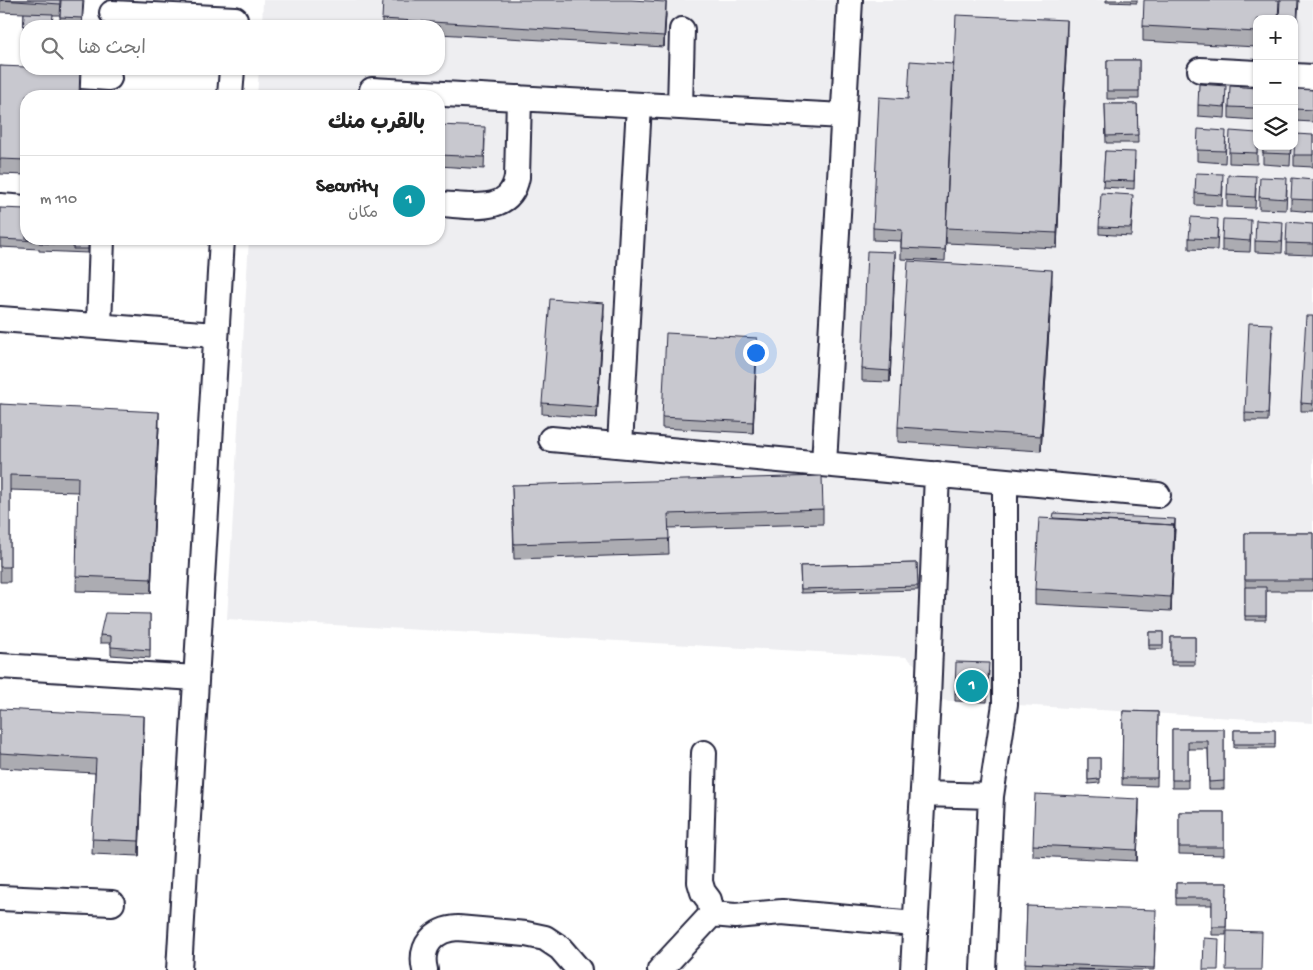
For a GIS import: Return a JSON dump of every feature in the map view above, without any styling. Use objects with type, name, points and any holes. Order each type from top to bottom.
[{"type":"street","points":[[824,464],[850,0]]},
{"type":"street","points":[[112,13],[235,15]]},
{"type":"street","points":[[680,107],[682,30]]},
{"type":"street","points":[[1200,70],[1253,73]]},
{"type":"street","points":[[230,90],[232,75]]},
{"type":"street","points":[[80,76],[109,81]]},
{"type":"street","points":[[1298,76],[1313,77]]},
{"type":"street","points":[[445,94],[843,116]]},
{"type":"street","points":[[445,204],[490,206],[506,198],[516,185],[519,98]]},
{"type":"street","points":[[620,445],[639,105]]},
{"type":"street","points":[[0,206],[20,208]]},
{"type":"street","points":[[98,326],[102,245]]},
{"type":"street","points":[[178,970],[222,245]]},
{"type":"street","points":[[0,319],[216,335]]},
{"type":"street","points":[[551,439],[1158,495]]},
{"type":"street","points":[[913,970],[937,474]]},
{"type":"street","points":[[983,970],[992,796],[1005,704],[1005,481]]},
{"type":"street","points":[[0,666],[196,678]]},
{"type":"street","points":[[704,753],[700,882],[703,892],[709,900],[712,914]]},
{"type":"street","points":[[923,794],[992,796]]},
{"type":"street","points":[[0,898],[112,903]]},
{"type":"street","points":[[712,914],[735,916],[782,912],[915,924]]},
{"type":"street","points":[[660,970],[712,914]]},
{"type":"street","points":[[425,970],[423,960],[430,940],[438,933],[447,929],[458,928],[526,934],[545,938],[560,948],[580,970]]},
{"type":"shaded area","points":[[263,0],[1313,0],[1313,723],[921,699],[920,669],[906,657],[227,619],[249,245],[445,245],[445,90],[257,90],[259,75],[445,75],[445,20],[262,20]]},
{"type":"building","points":[[0,0],[60,0],[60,4]]},
{"type":"building","points":[[61,0],[83,0],[82,18],[60,17]]},
{"type":"building","points":[[383,0],[631,0],[666,2],[664,36],[445,23],[445,20],[382,19]]},
{"type":"building","points":[[1144,0],[1279,0],[1278,15],[1253,15],[1253,32],[1143,26]]},
{"type":"building","points":[[1280,0],[1298,0],[1297,15],[1279,15]]},
{"type":"building","points":[[24,13],[53,14],[52,20],[24,20]]},
{"type":"building","points":[[956,15],[1067,20],[1057,233],[946,228]]},
{"type":"building","points":[[1107,60],[1139,60],[1139,91],[1107,91]]},
{"type":"building","points":[[910,61],[953,64],[945,250],[901,248],[902,230],[873,228],[879,97],[908,99]]},
{"type":"building","points":[[0,66],[20,67],[20,75],[80,75],[79,90],[20,90],[20,160],[0,159]]},
{"type":"building","points":[[1199,84],[1226,86],[1225,107],[1198,105]]},
{"type":"building","points":[[1230,86],[1253,88],[1253,108],[1229,107]]},
{"type":"building","points":[[1298,89],[1313,90],[1313,110],[1298,109]]},
{"type":"building","points":[[1105,104],[1137,104],[1138,135],[1106,136]]},
{"type":"building","points":[[445,125],[485,127],[484,157],[445,155]]},
{"type":"building","points":[[1198,129],[1226,131],[1225,151],[1197,150]]},
{"type":"building","points":[[1230,131],[1253,133],[1253,150],[1257,150],[1257,153],[1229,152]]},
{"type":"building","points":[[1298,134],[1313,135],[1313,155],[1294,155],[1294,150],[1298,150]]},
{"type":"building","points":[[1263,150],[1290,150],[1290,154],[1263,153]]},
{"type":"building","points":[[1105,151],[1135,152],[1134,181],[1103,180]]},
{"type":"building","points":[[1196,173],[1223,174],[1222,195],[1195,193]]},
{"type":"building","points":[[1228,175],[1256,176],[1255,197],[1227,195]]},
{"type":"building","points":[[1260,177],[1287,178],[1286,199],[1259,197]]},
{"type":"building","points":[[1292,178],[1313,180],[1313,200],[1291,199]]},
{"type":"building","points":[[1101,193],[1133,195],[1131,228],[1099,227]]},
{"type":"building","points":[[0,208],[20,209],[20,240],[0,239]]},
{"type":"building","points":[[1191,217],[1218,219],[1217,239],[1189,238]]},
{"type":"building","points":[[1223,219],[1251,220],[1250,241],[1222,239]]},
{"type":"building","points":[[1256,220],[1283,222],[1282,242],[1255,241]]},
{"type":"building","points":[[1287,222],[1313,224],[1313,244],[1286,243]]},
{"type":"building","points":[[73,245],[88,245],[88,249],[73,249]]},
{"type":"building","points":[[867,251],[895,252],[890,371],[862,369]]},
{"type":"building","points":[[908,261],[1052,270],[1041,436],[898,427]]},
{"type":"building","points":[[550,299],[604,303],[597,407],[542,403]]},
{"type":"building","points":[[1306,316],[1313,316],[1313,404],[1301,403]]},
{"type":"building","points":[[1249,323],[1272,324],[1268,414],[1245,413]]},
{"type":"building","points":[[666,333],[757,338],[753,422],[662,417]]},
{"type":"building","points":[[0,404],[159,412],[151,579],[76,576],[78,477],[10,475],[10,567],[0,567]]},
{"type":"building","points":[[822,476],[823,509],[668,514],[669,539],[514,544],[512,485]]},
{"type":"building","points":[[1054,513],[1175,519],[1174,532],[1174,525],[1053,518]]},
{"type":"building","points":[[1039,518],[1174,525],[1171,597],[1035,589]]},
{"type":"building","points":[[1245,533],[1313,533],[1313,580],[1245,580]]},
{"type":"building","points":[[917,563],[918,586],[801,589],[800,566]]},
{"type":"building","points":[[1245,587],[1266,587],[1266,616],[1245,616]]},
{"type":"building","points":[[105,613],[150,614],[150,650],[111,647],[111,636],[100,635]]},
{"type":"building","points":[[1149,632],[1163,632],[1163,645],[1149,645]]},
{"type":"building","points":[[1171,637],[1195,637],[1195,661],[1171,661]]},
{"type":"building","points":[[956,662],[989,663],[987,694],[955,693]]},
{"type":"building","points":[[0,709],[144,716],[139,841],[92,839],[96,759],[0,753]]},
{"type":"building","points":[[1123,711],[1158,712],[1157,778],[1122,778]]},
{"type":"building","points":[[1172,729],[1224,729],[1224,781],[1209,782],[1208,741],[1188,741],[1188,780],[1172,780]]},
{"type":"building","points":[[1234,730],[1275,730],[1275,744],[1234,744]]},
{"type":"building","points":[[1088,758],[1100,758],[1100,779],[1088,780]]},
{"type":"building","points":[[1035,794],[1139,799],[1137,850],[1033,845]]},
{"type":"building","points":[[1179,812],[1224,812],[1224,847],[1179,847]]},
{"type":"building","points":[[1176,883],[1227,883],[1226,927],[1212,927],[1212,898],[1176,898]]},
{"type":"building","points":[[1027,906],[1156,910],[1154,968],[1025,963]]},
{"type":"building","points":[[1227,931],[1262,932],[1261,970],[1226,970]]},
{"type":"building","points":[[1204,938],[1219,939],[1218,970],[1203,970]]},
{"type":"building","points":[[1077,969],[1109,970],[1077,970]]},
{"type":"place","name":"Security","points":[[972,686]]}]
